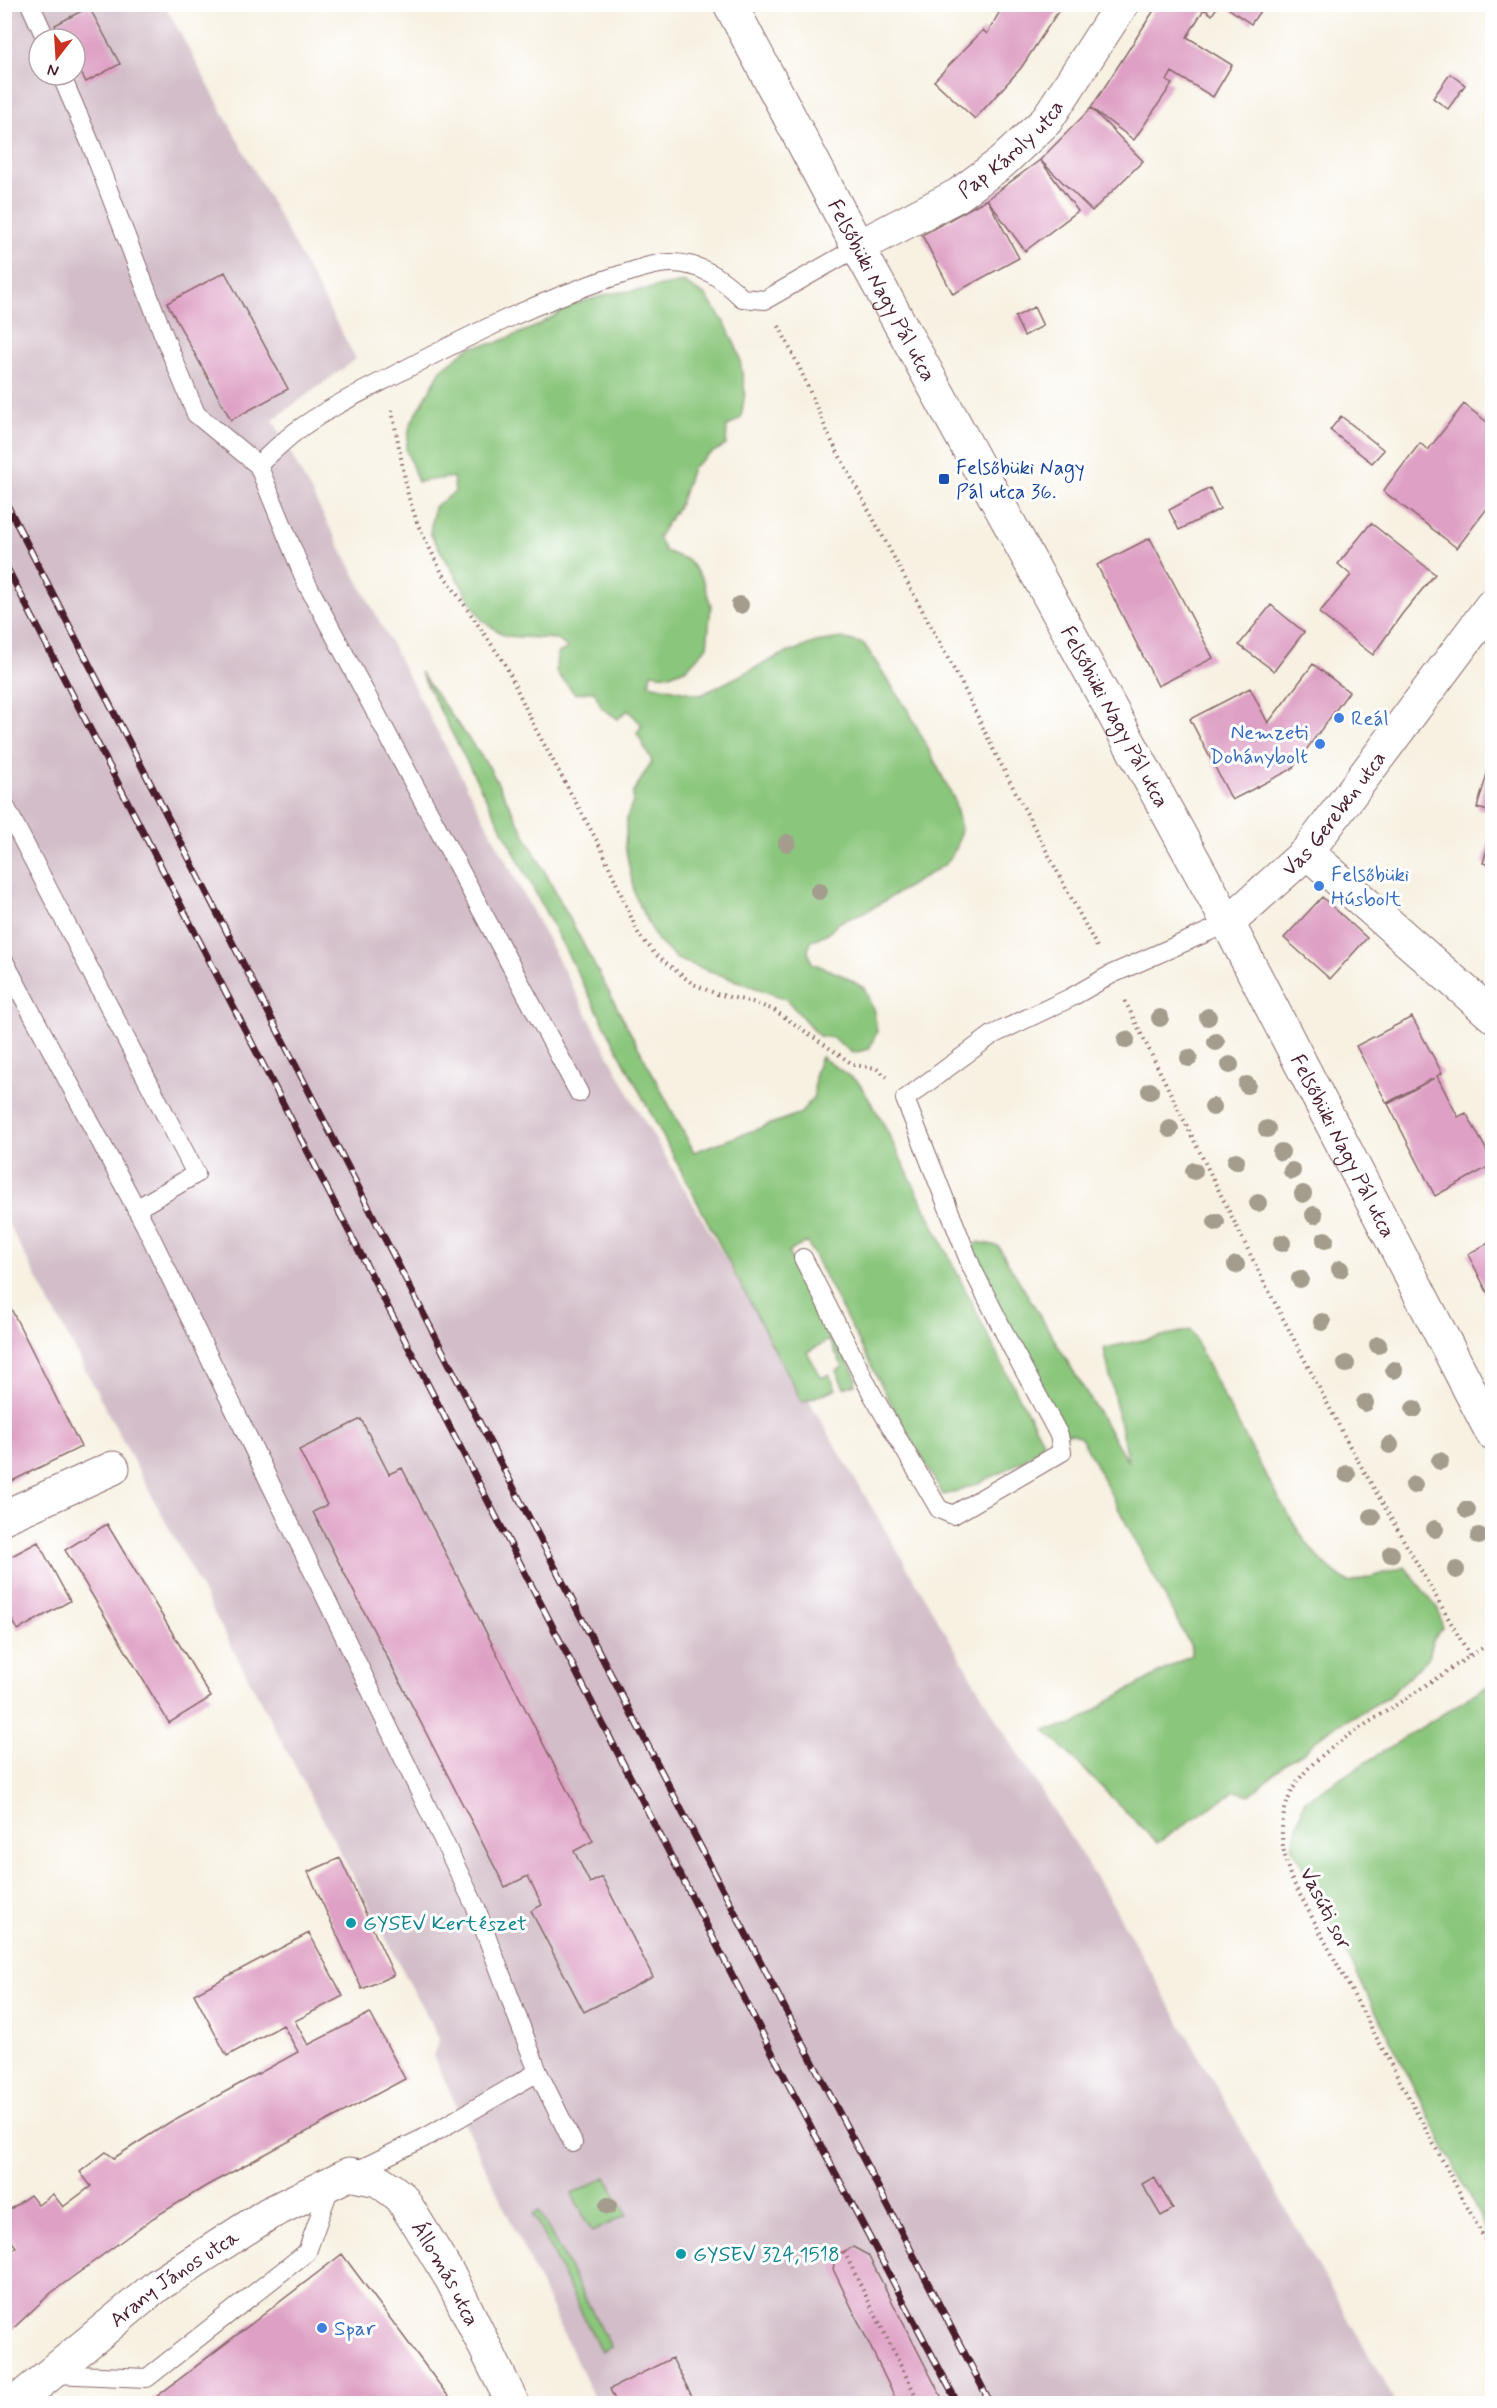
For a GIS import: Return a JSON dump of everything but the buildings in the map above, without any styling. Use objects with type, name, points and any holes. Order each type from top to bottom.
[{"type":"street","name":"Felsőbüki Nagy Pál utca","points":[[730,4],[858,247],[1228,923],[1492,1433]]},
{"type":"street","name":"Pap Károly utca","points":[[858,247],[958,195],[1001,163],[1046,121],[1122,4]]},
{"type":"street","name":"Vas Gereben utca","points":[[1228,923],[1307,852],[1488,621]]},
{"type":"street","points":[[1307,852],[1492,1015]]},
{"type":"street","points":[[4,1517],[113,1468]]},
{"type":"street","name":"Arany János utca","points":[[14,2403],[53,2374],[158,2285],[268,2214],[340,2178]]},
{"type":"street","name":"Állomás utca","points":[[340,2178],[378,2180],[401,2197],[452,2280],[513,2403]]},
{"type":"lane","points":[[30,4],[41,27]]},
{"type":"lane","points":[[66,87],[92,147],[153,310],[196,414],[258,465],[306,582],[579,1094]]},
{"type":"lane","points":[[258,465],[295,432],[381,382],[488,326],[584,287],[650,266],[671,263],[711,272],[742,298],[765,300],[858,247]]},
{"type":"lane","points":[[4,804],[196,1174],[136,1209]]},
{"type":"lane","points":[[803,1258],[872,1394],[939,1509],[954,1515],[1062,1452],[1059,1435],[972,1268],[904,1099],[992,1035],[1070,998],[1112,974],[1228,923]]},
{"type":"lane","points":[[4,961],[136,1209],[476,1908],[538,2072],[573,2144]]},
{"type":"lane","points":[[53,2374],[147,2378],[307,2252],[340,2178],[430,2135],[538,2072]]},
{"type":"path","points":[[381,382],[390,396],[408,495],[418,525],[441,571],[505,664],[535,728],[602,850],[639,935],[656,955],[693,984],[717,994],[774,1010],[854,1065],[876,1068],[889,1079],[904,1099]]},
{"type":"path","name":"Vasúti sor","points":[[1492,1642],[1338,1744],[1311,1767],[1291,1793],[1282,1827],[1281,1841],[1291,1878],[1492,2253]]},
{"type":"path","points":[[844,2252],[920,2403]]},
{"type":"shaded area","points":[[4,5],[165,5],[356,359],[273,420],[635,1105],[1004,1732],[1112,1903],[1396,2403],[596,2403],[433,2056],[439,2039],[5,1218]]},
{"type":"green space","points":[[683,282],[706,296],[726,325],[739,354],[745,392],[741,418],[727,427],[726,445],[708,455],[692,468],[680,504],[658,537],[665,551],[688,560],[702,578],[711,605],[707,647],[687,668],[670,675],[651,673],[649,684],[701,695],[779,656],[816,642],[842,638],[864,644],[909,712],[954,799],[961,829],[957,847],[946,864],[871,909],[838,923],[830,932],[811,941],[808,951],[812,963],[844,976],[864,988],[874,1012],[877,1032],[869,1049],[852,1053],[833,1038],[819,1036],[786,999],[677,959],[657,940],[635,896],[625,846],[627,817],[633,802],[633,793],[652,761],[637,733],[642,725],[628,710],[618,719],[602,708],[594,691],[575,694],[556,672],[557,654],[568,648],[557,639],[505,636],[482,620],[430,533],[434,507],[455,492],[453,477],[418,482],[406,449],[410,425],[441,370],[470,347],[496,343],[537,326],[574,304],[613,293]]},
{"type":"green space","points":[[420,672],[489,767],[694,1152],[801,1113],[814,1096],[815,1073],[821,1057],[859,1083],[880,1117],[1007,1374],[1044,1443],[1035,1451],[997,1475],[943,1495],[888,1398],[807,1242],[788,1252],[856,1377],[855,1384],[844,1388],[836,1371],[843,1367],[829,1340],[807,1352],[822,1378],[829,1374],[836,1389],[802,1402]]},
{"type":"green space","points":[[978,1242],[998,1246],[1128,1462],[1104,1348],[1191,1330],[1225,1400],[1280,1500],[1299,1531],[1321,1560],[1349,1583],[1405,1567],[1438,1609],[1443,1628],[1432,1641],[1428,1658],[1387,1698],[1325,1732],[1303,1753],[1287,1762],[1250,1795],[1235,1791],[1157,1843],[1045,1730],[1074,1725],[1107,1702],[1191,1655],[1191,1647],[1081,1437],[1070,1433],[1064,1436],[966,1253]]},
{"type":"green space","points":[[1492,1683],[1492,2241],[1292,1846],[1304,1801]]},
{"type":"green space","points":[[606,2177],[627,2215],[592,2232],[572,2194]]},
{"type":"green space","points":[[539,2211],[611,2347],[601,2352],[533,2214]]},
{"type":"railway","points":[[4,499],[473,1410],[991,2404]]},
{"type":"railway","points":[[4,562],[793,2093],[958,2404]]},
{"type":"place","name":"Felsőbüki Nagy Pál utca 36.","points":[[944,479]]},
{"type":"place","name":"Reál","points":[[1339,718]]},
{"type":"place","name":"Nemzeti Dohánybolt","points":[[1320,744]]},
{"type":"place","name":"Felsőbüki Húsbolt","points":[[1319,886]]},
{"type":"place","name":"GYSEV Kertészet","points":[[351,1923]]},
{"type":"place","name":"GYSEV 324,1518","points":[[681,2254]]},
{"type":"place","name":"Spar","points":[[322,2328]]}]
